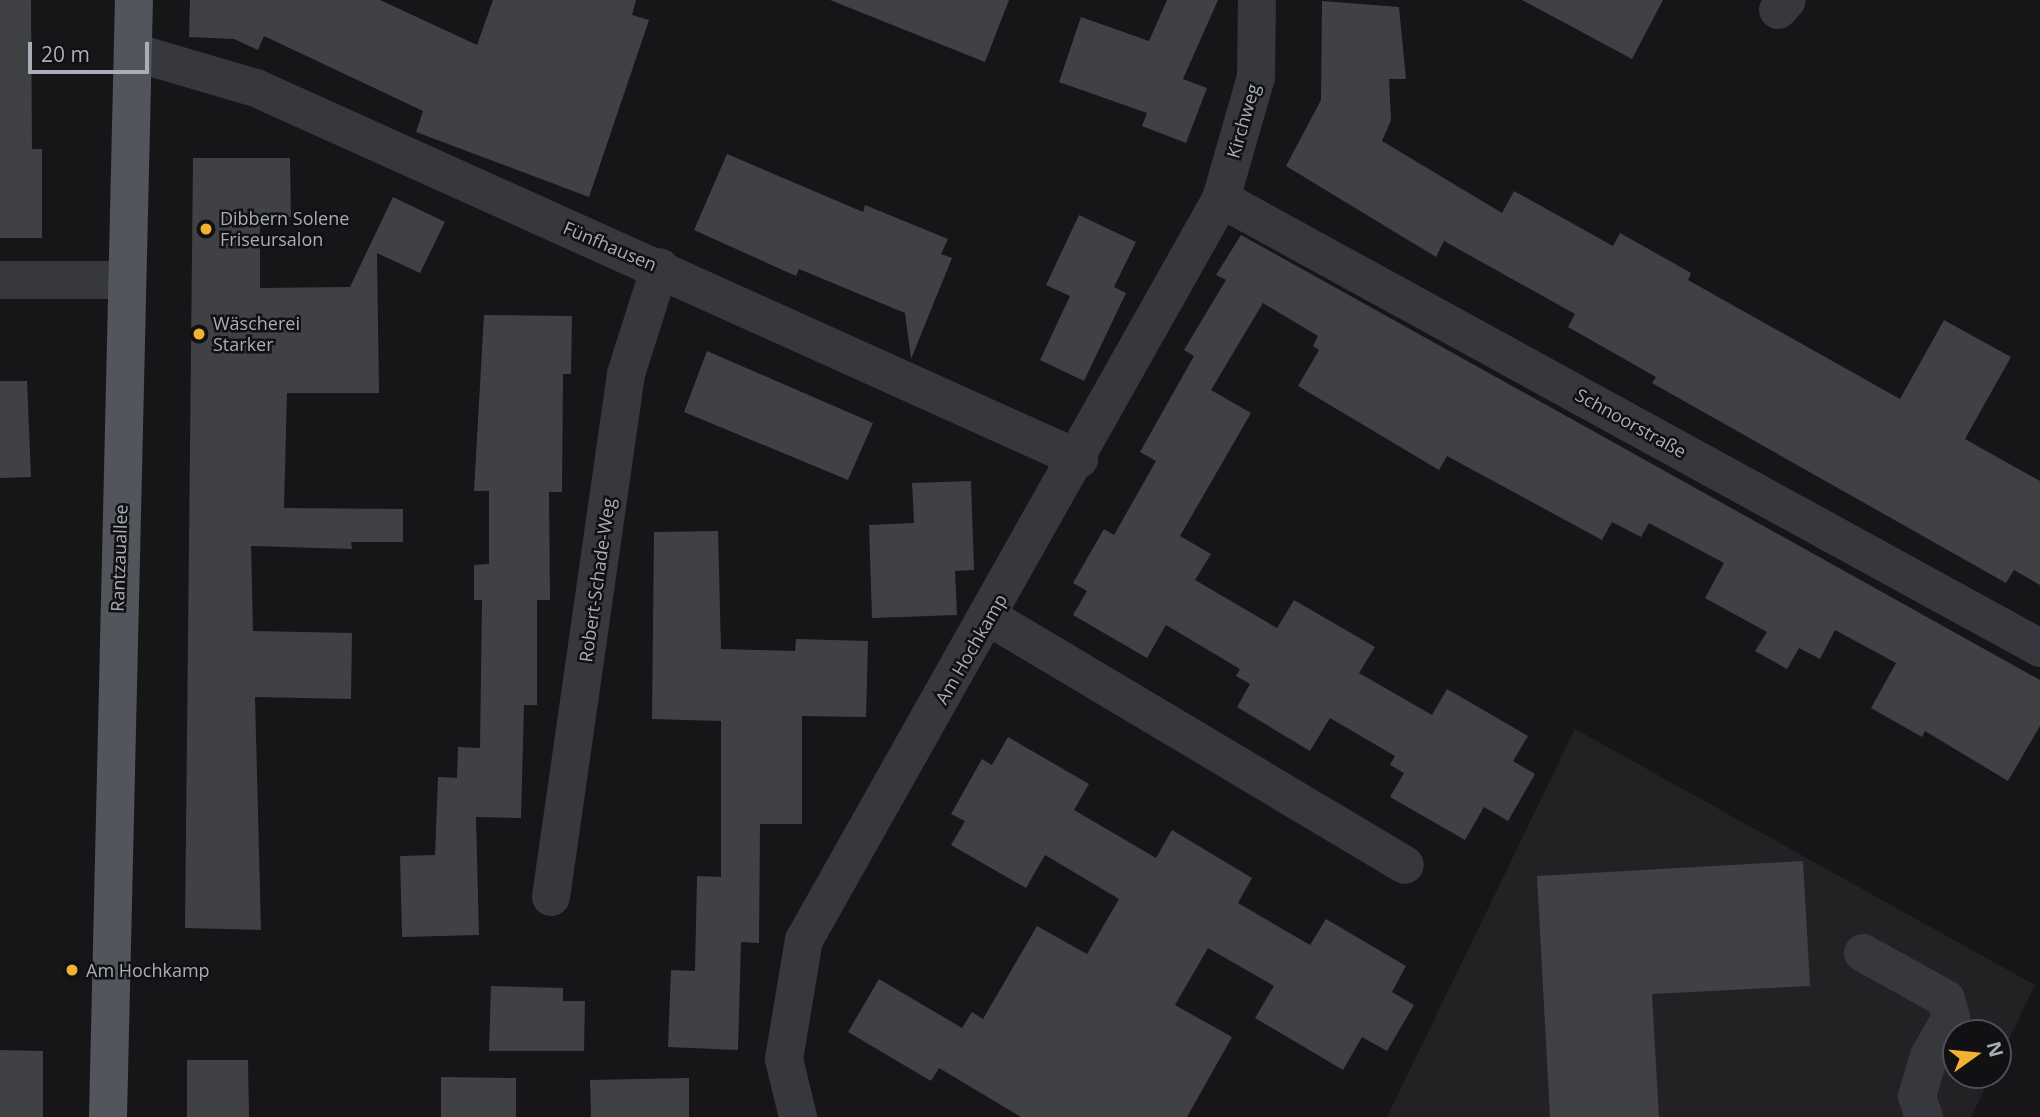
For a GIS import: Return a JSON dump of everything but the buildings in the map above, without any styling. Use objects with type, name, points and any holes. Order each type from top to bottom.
[{"type":"main road","name":"Rantzauallee","points":[[108,1117],[134,0]]},
{"type":"street","name":"Kirchweg","points":[[1221,199],[1256,76],[1257,0]]},
{"type":"street","name":"Fünfhausen","points":[[133,52],[256,88],[660,267],[1079,459]]},
{"type":"street","name":"Am Hochkamp","points":[[798,1117],[784,1059],[804,940],[1079,459],[1221,199]]},
{"type":"street","name":"Schnoorstraße","points":[[1221,199],[2040,648]]},
{"type":"street","name":"Robert-Schade-Weg","points":[[551,897],[626,374],[660,267]]},
{"type":"street","points":[[0,280],[126,280]]},
{"type":"street","points":[[989,617],[1405,864]]},
{"type":"street","points":[[1863,953],[1946,999],[1951,1018],[1929,1056],[1917,1096],[1924,1117]]},
{"type":"shaded area","points":[[1575,729],[2035,985],[2012,1033],[2012,1019],[1942,1019],[1942,1089],[1985,1089],[1971,1117],[1387,1117]]},
{"type":"place","name":"Dibbern Solene Friseursalon","points":[[206,229]]},
{"type":"place","name":"Wäscherei Starker","points":[[199,334]]},
{"type":"place","name":"Am Hochkamp","points":[[72,970]]}]
